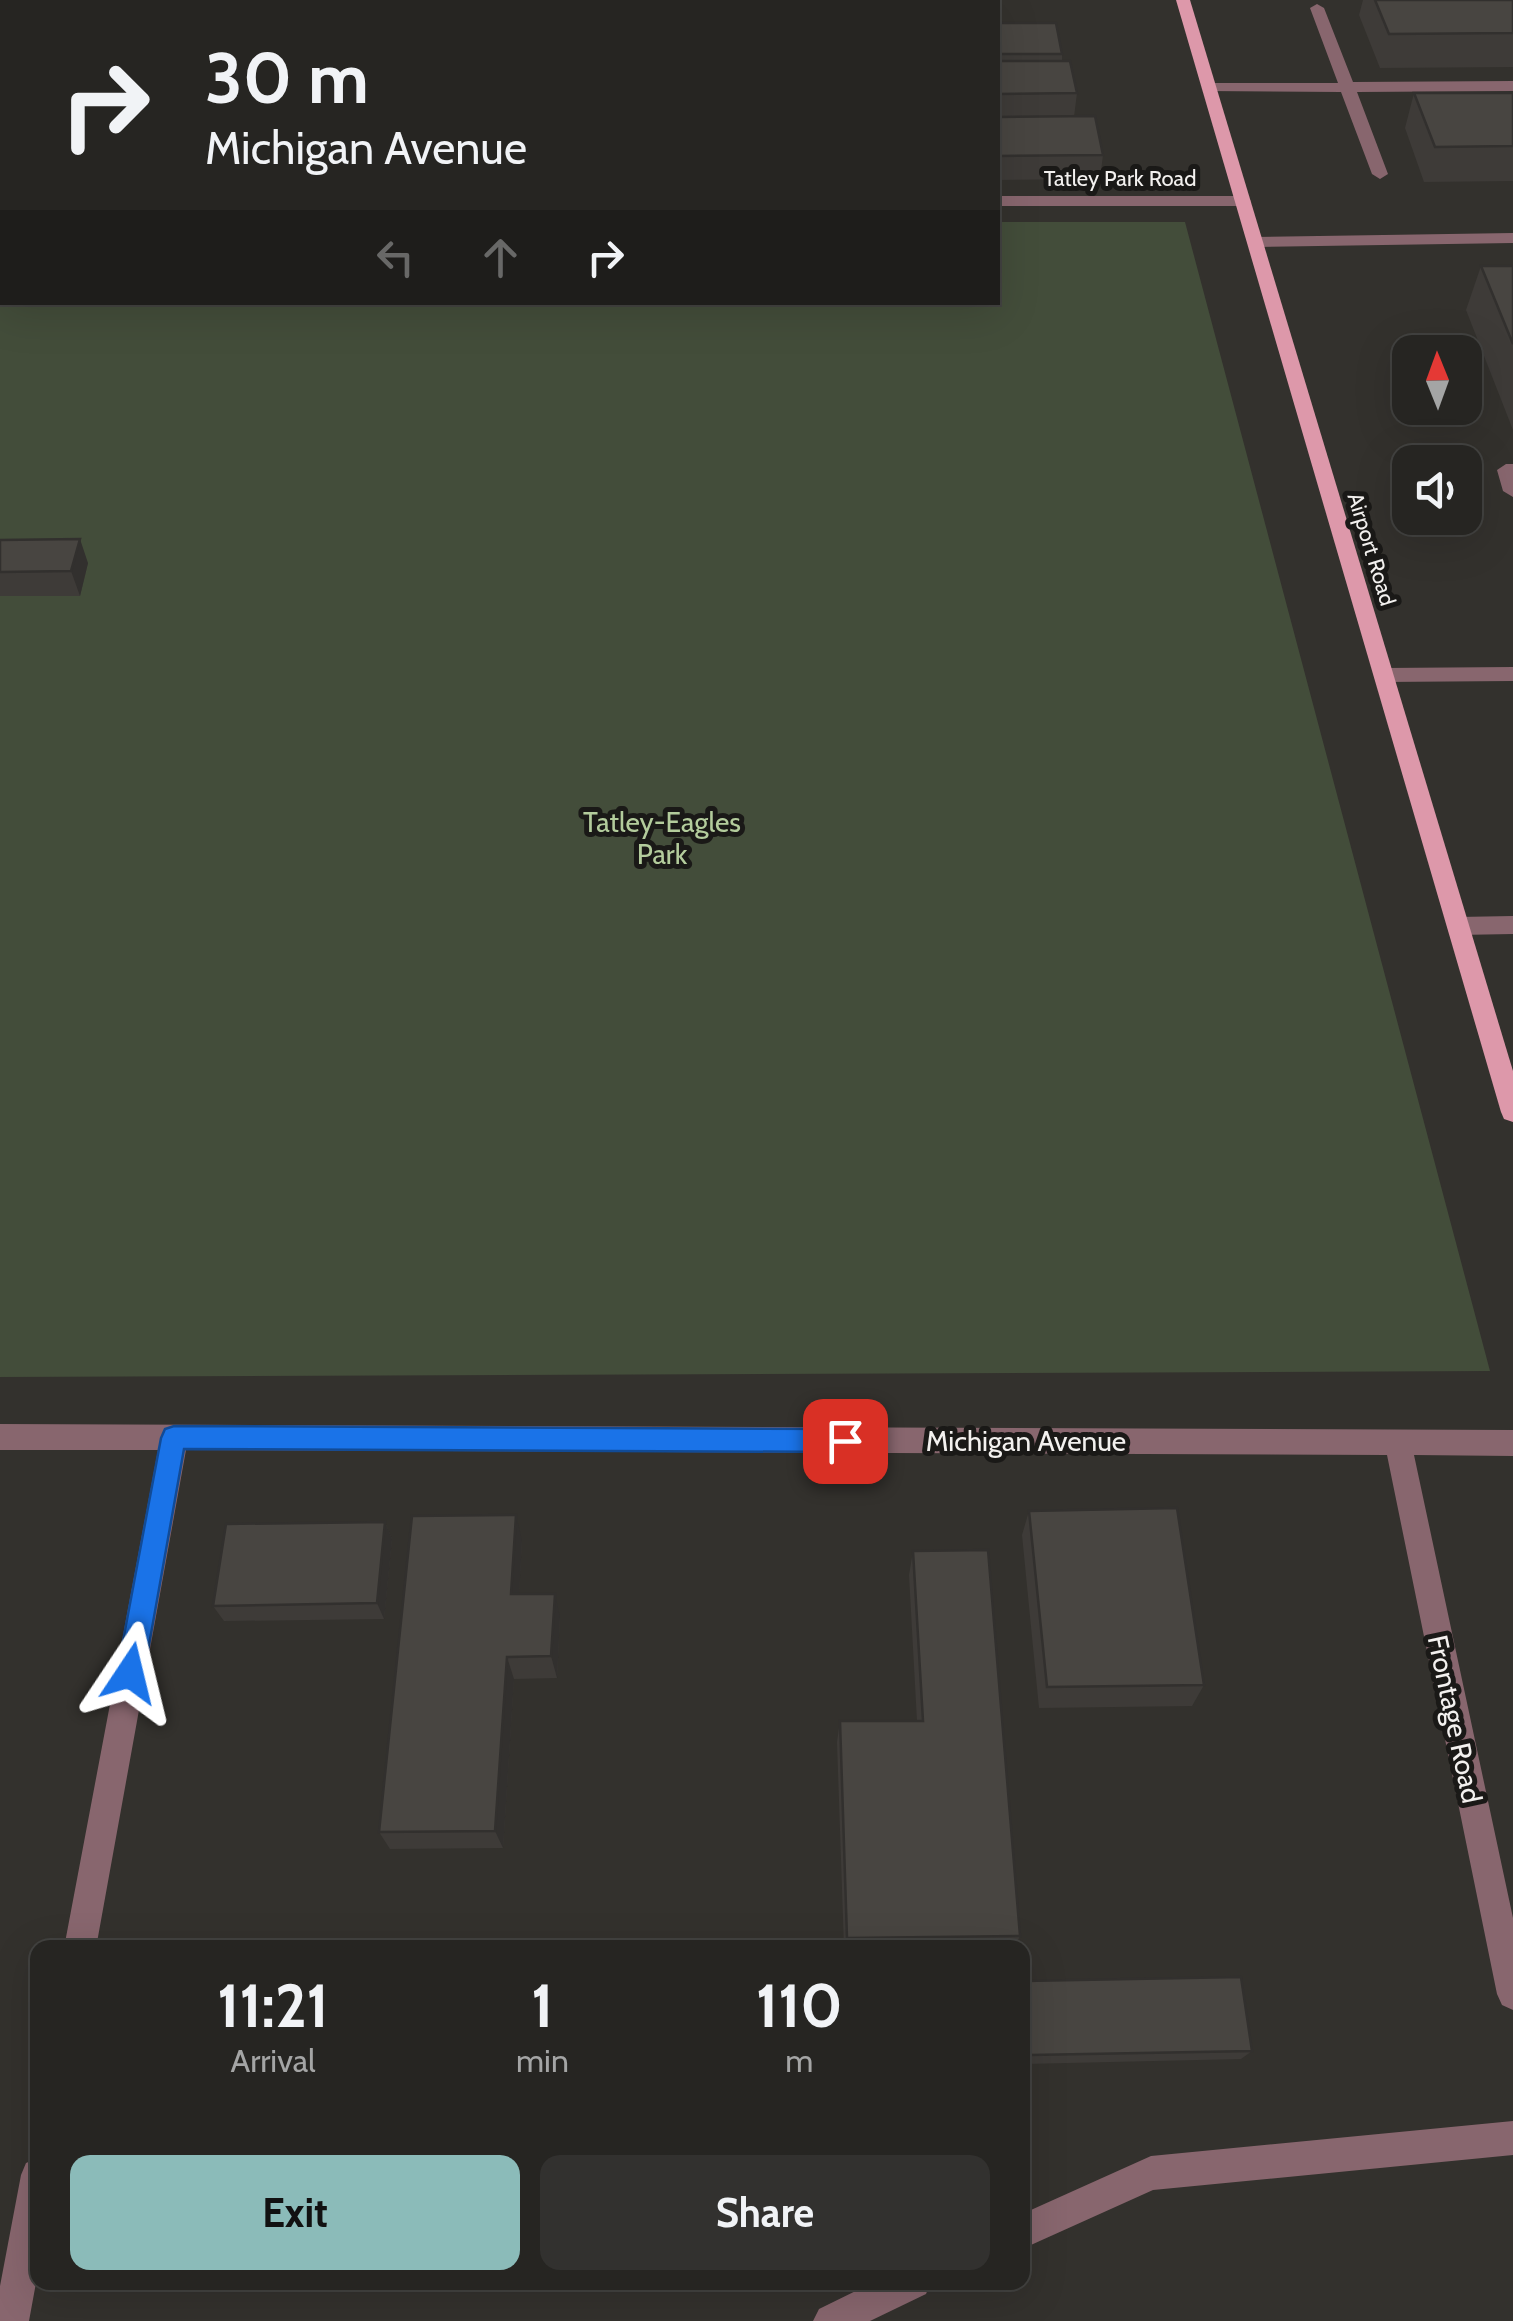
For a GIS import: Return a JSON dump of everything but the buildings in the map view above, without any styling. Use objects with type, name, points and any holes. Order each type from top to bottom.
[{"type":"main road","name":"Airport Road","points":[[1184,0],[1513,1112]]},
{"type":"street","points":[[1317,8],[1380,174]]},
{"type":"street","points":[[1211,88],[1513,86]]},
{"type":"street","name":"Tatley Park Road","points":[[1000,201],[1243,201]]},
{"type":"street","points":[[1255,242],[1513,238]]},
{"type":"street","points":[[1513,470],[1506,470],[1513,491]]},
{"type":"street","points":[[1384,676],[1513,674]]},
{"type":"street","points":[[1458,926],[1513,925]]},
{"type":"street","name":"Michigan Avenue","points":[[0,1437],[1513,1443]]},
{"type":"street","points":[[81,1940],[174,1438]]},
{"type":"street","name":"Frontage Road","points":[[1398,1443],[1513,1994]]},
{"type":"street","points":[[1030,2228],[1150,2173],[1513,2138]]},
{"type":"street","points":[[10,2321],[30,2217]]},
{"type":"street","points":[[830,2321],[897,2290]]},
{"type":"green space","name":"Tatley-Eagles Park","points":[[1000,222],[1185,222],[1490,1371],[0,1377],[0,305],[1000,305]]},
{"type":"route","points":[[130,1673],[174,1438],[845,1441]]}]
